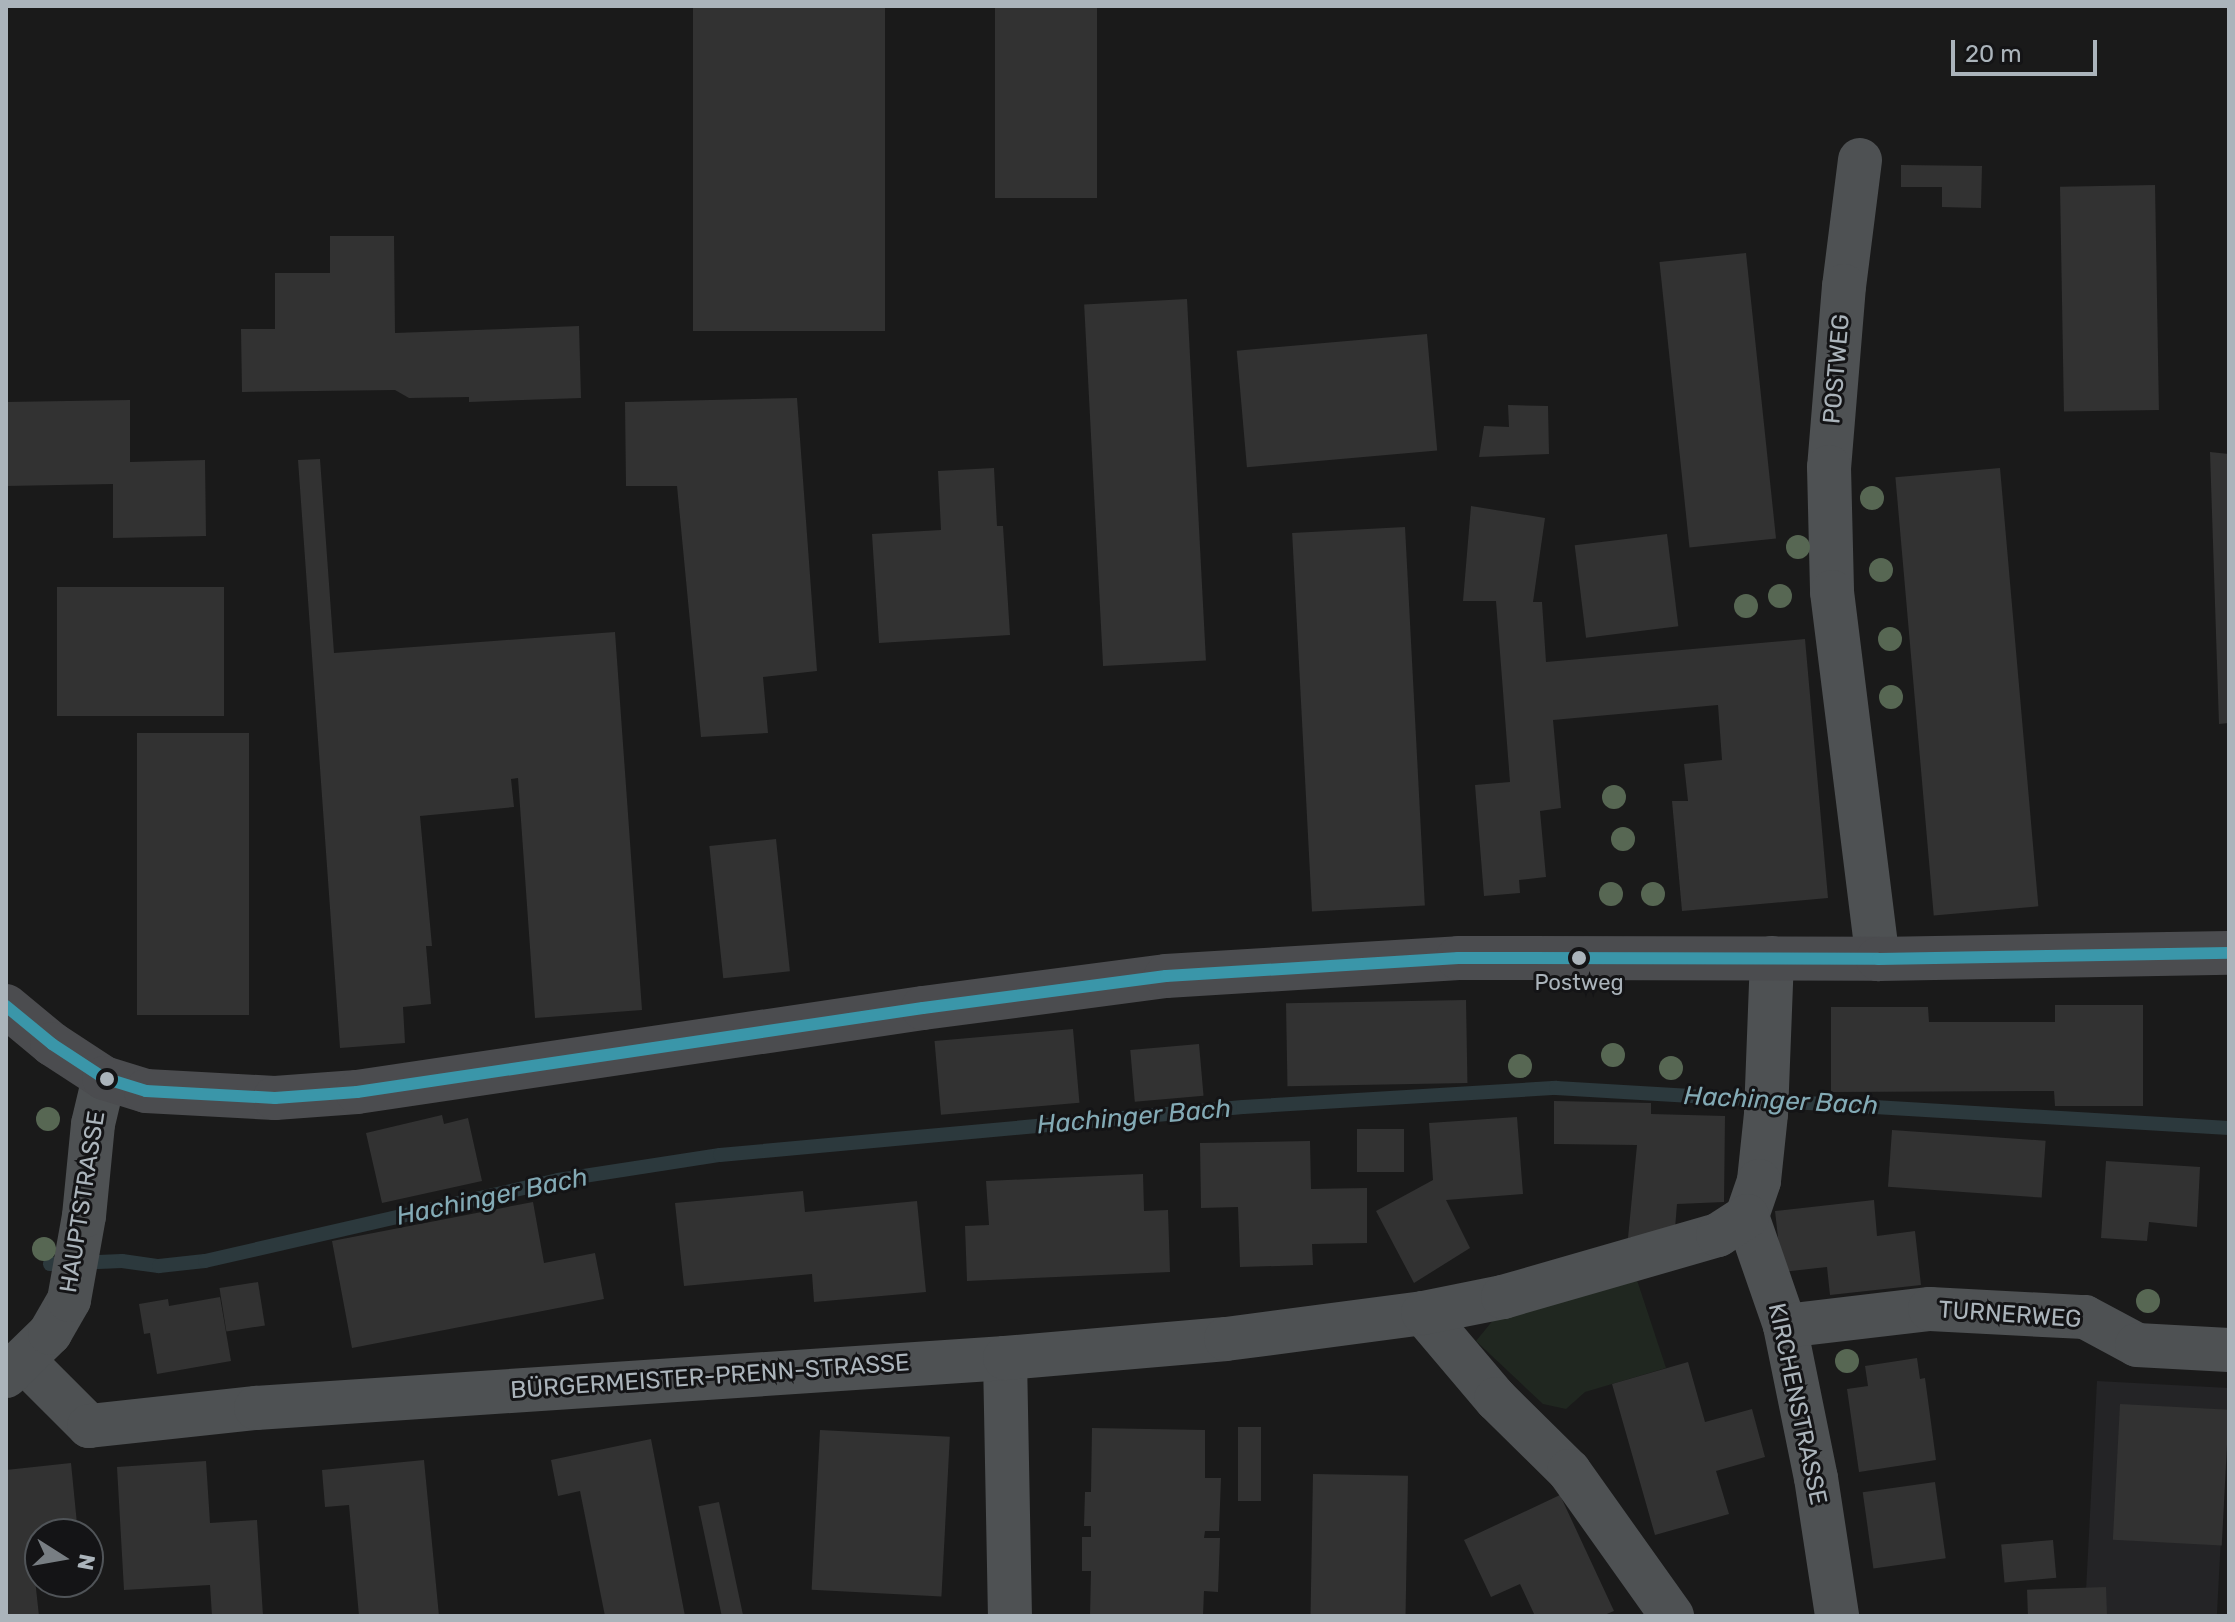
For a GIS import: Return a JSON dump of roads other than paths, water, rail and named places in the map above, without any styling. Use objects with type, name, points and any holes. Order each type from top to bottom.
[{"type":"main road","name":"HAUPTSTRASSE","points":[[104,1078],[146,1091],[275,1098],[357,1092],[923,1008],[1166,976],[1458,958],[1878,959],[2229,953]]},
{"type":"main road","points":[[6,1006],[52,1044],[104,1078]]},
{"type":"street","name":"POSTWEG","points":[[1860,160],[1844,286],[1830,483],[1832,592],[1878,959]]},
{"type":"street","points":[[1747,1216],[1759,1181],[1766,1114],[1772,958]]},
{"type":"street","name":"HAUPTSTRASSE","points":[[15,1368],[50,1333],[69,1300],[78,1254],[93,1124],[104,1078]]},
{"type":"street","name":"BÜRGERMEISTER-PRENN-STRASSE","points":[[15,1368],[89,1426],[256,1408],[1005,1358],[1226,1339],[1423,1313],[1503,1297],[1718,1235],[1747,1216]]},
{"type":"street","name":"KIRCHENSTRASSE","points":[[1747,1216],[1785,1326],[1816,1478],[1837,1616]]},
{"type":"street","name":"TURNERWEG","points":[[1785,1326],[1930,1309],[2085,1317],[2137,1345],[2229,1350]]},
{"type":"street","points":[[1423,1313],[1496,1399],[1569,1471],[1672,1616]]},
{"type":"street","points":[[1005,1358],[1010,1616]]},
{"type":"waterway","name":"Hachinger Bach","points":[[50,1264],[122,1261],[159,1266],[205,1261],[558,1180],[720,1155],[1243,1107],[1556,1088],[2229,1128]]},
{"type":"place","name":"Postweg","points":[[1579,958]]}]
